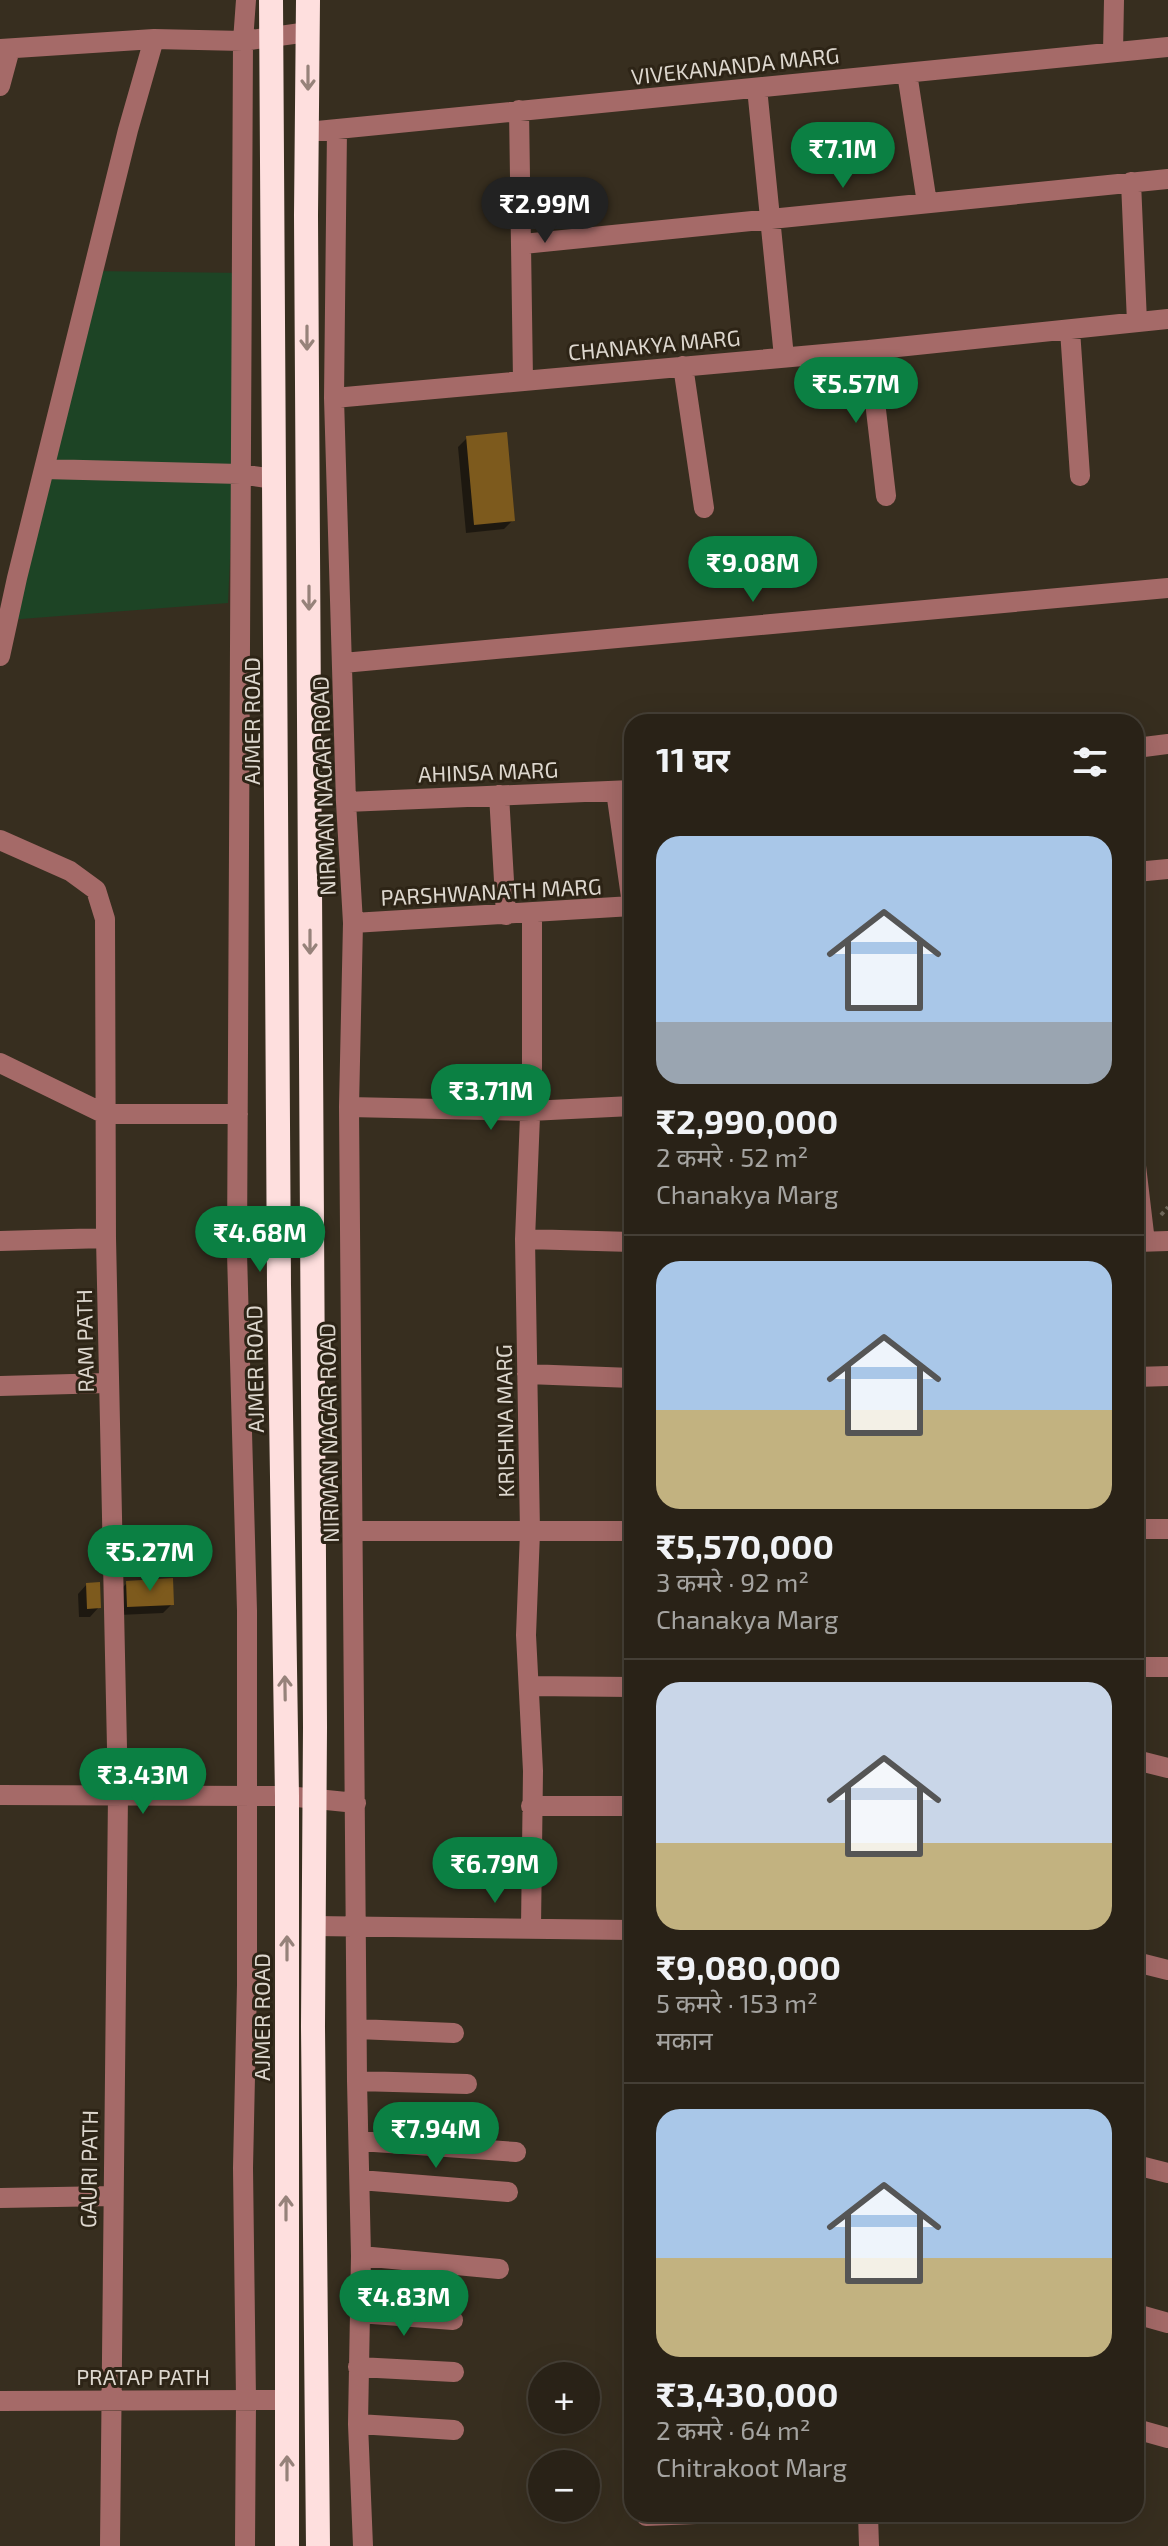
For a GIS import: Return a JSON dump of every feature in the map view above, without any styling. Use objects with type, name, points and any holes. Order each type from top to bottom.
[{"type":"highway","name":"AJMER ROAD","points":[[271,0],[279,1285],[287,1796],[287,2546]]},
{"type":"highway","points":[[308,0],[318,2546]]},
{"type":"street","points":[[245,2546],[243,2168],[247,1611],[237,1253],[243,41],[246,0]]},
{"type":"street","points":[[1113,52],[1114,0]]},
{"type":"street","points":[[0,86],[5,49],[154,39],[243,41],[308,32]]},
{"type":"street","points":[[0,656],[128,130],[154,39]]},
{"type":"street","name":"VIVEKANANDA MARG","points":[[307,132],[1168,47]]},
{"type":"street","points":[[907,73],[927,203]]},
{"type":"street","points":[[757,88],[784,357]]},
{"type":"street","points":[[519,110],[523,380]]},
{"type":"street","name":"NIRMAN NAGAR ROAD","points":[[337,129],[334,398],[346,802],[353,923],[349,1107],[361,2256],[358,2424],[363,2546]]},
{"type":"street","points":[[523,244],[1168,179]]},
{"type":"street","points":[[1131,182],[1137,322]]},
{"type":"street","name":"CHANAKYA MARG","points":[[334,398],[869,350],[1168,319]]},
{"type":"street","points":[[1070,330],[1080,476]]},
{"type":"street","points":[[869,350],[886,496]]},
{"type":"street","points":[[683,366],[704,508]]},
{"type":"street","points":[[44,469],[240,474],[274,479]]},
{"type":"street","points":[[343,663],[1168,588]]},
{"type":"street","points":[[1144,747],[1168,744]]},
{"type":"street","name":"AHINSA MARG","points":[[346,802],[624,790]]},
{"type":"street","points":[[499,795],[506,915]]},
{"type":"street","name":"RAM PATH","points":[[0,840],[70,871],[96,890],[105,919],[108,1383],[118,1794]]},
{"type":"street","points":[[1144,871],[1168,869]]},
{"type":"street","name":"PARSHWANATH MARG","points":[[353,923],[532,914],[624,906]]},
{"type":"street","name":"KRISHNA MARG","points":[[531,1927],[533,1771],[526,1635],[530,1532],[525,1239],[532,914]]},
{"type":"street","points":[[0,1063],[105,1114],[238,1114]]},
{"type":"street","points":[[349,1107],[530,1111],[624,1106]]},
{"type":"street","points":[[0,1241],[106,1238]]},
{"type":"street","points":[[525,1239],[624,1242]]},
{"type":"street","points":[[1144,1242],[1168,1241]]},
{"type":"street","points":[[527,1374],[624,1378]]},
{"type":"street","points":[[1144,1377],[1168,1376]]},
{"type":"street","points":[[0,1386],[108,1383]]},
{"type":"street","points":[[1144,1529],[1168,1529]]},
{"type":"street","points":[[353,1531],[624,1531]]},
{"type":"street","points":[[1144,1667],[1168,1667]]},
{"type":"street","points":[[529,1686],[624,1687]]},
{"type":"street","points":[[1144,1762],[1168,1768]]},
{"type":"street","name":"GAURI PATH","points":[[110,2546],[118,1794]]},
{"type":"street","points":[[0,1795],[247,1795],[356,1803]]},
{"type":"street","points":[[531,1806],[624,1806]]},
{"type":"street","points":[[314,1926],[624,1930]]},
{"type":"street","points":[[1144,1964],[1168,1970]]},
{"type":"street","points":[[357,2029],[454,2033]]},
{"type":"street","points":[[357,2081],[467,2084]]},
{"type":"street","points":[[360,2141],[516,2152]]},
{"type":"street","points":[[1144,2167],[1168,2173]]},
{"type":"street","points":[[360,2180],[508,2192]]},
{"type":"street","points":[[0,2198],[112,2196]]},
{"type":"street","points":[[361,2256],[499,2269]]},
{"type":"street","points":[[359,2313],[453,2320]]},
{"type":"street","points":[[1144,2316],[1168,2323]]},
{"type":"street","points":[[358,2367],[454,2372]]},
{"type":"street","name":"PRATAP PATH","points":[[0,2401],[287,2400]]},
{"type":"street","points":[[358,2424],[454,2430]]},
{"type":"street","points":[[1144,2431],[1168,2438]]},
{"type":"street","points":[[868,2522],[869,2546]]},
{"type":"green space","points":[[94,271],[243,273],[228,603],[8,620]]},
{"type":"building","points":[[507,432],[515,521],[474,525],[466,436]]},
{"type":"building","points":[[173,1578],[174,1605],[127,1607],[126,1581]]},
{"type":"building","points":[[100,1582],[101,1608],[87,1609],[86,1583]]}]
